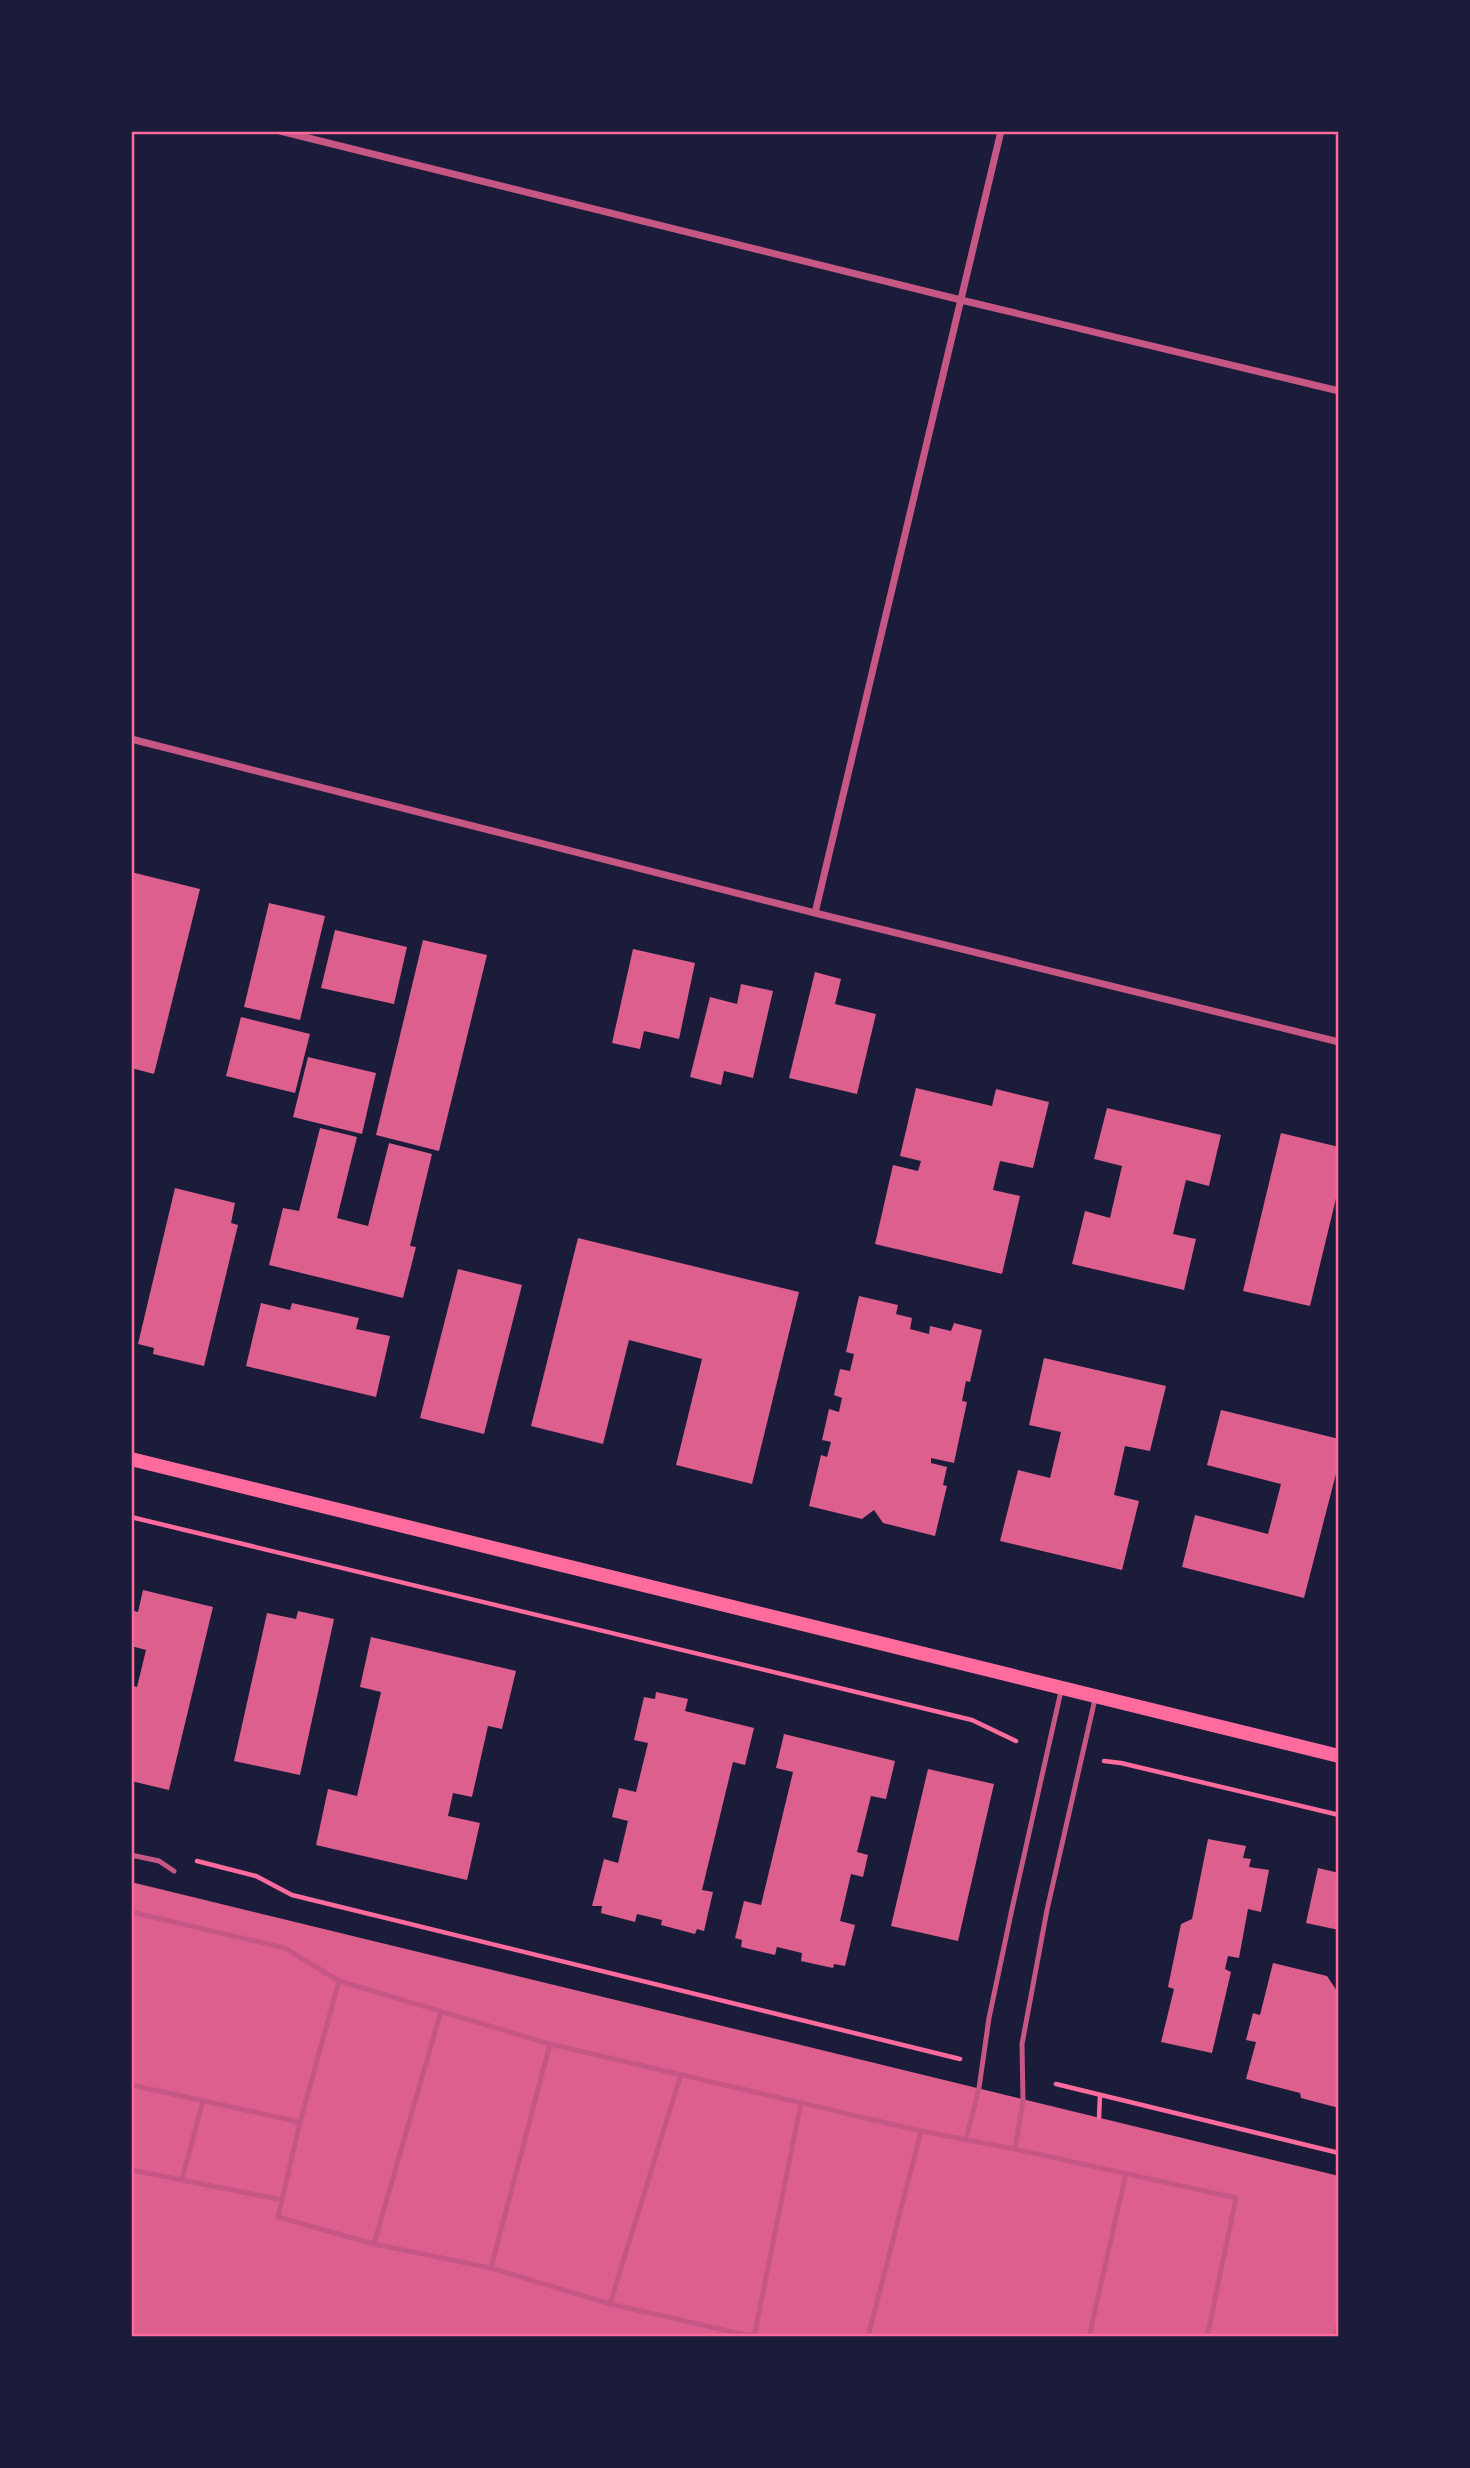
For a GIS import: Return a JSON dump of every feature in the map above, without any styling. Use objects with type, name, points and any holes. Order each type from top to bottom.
[{"type":"main road","points":[[131,1459],[1339,1756]]},
{"type":"street","points":[[280,131],[1339,391]]},
{"type":"street","points":[[815,913],[1001,131]]},
{"type":"street","points":[[131,739],[815,913],[1339,1042]]},
{"type":"lane","points":[[966,2139],[979,2088],[994,1991],[1062,1688]]},
{"type":"lane","points":[[1015,2149],[1023,2099],[1022,2044],[1047,1910],[1096,1696]]},
{"type":"lane","points":[[131,1855],[159,1861],[174,1871]]},
{"type":"lane","points":[[131,1912],[285,1948],[339,1981],[550,2044],[920,2131],[1236,2198],[1207,2337]]},
{"type":"lane","points":[[339,1981],[300,2122],[278,2217],[374,2245],[491,2268],[610,2304],[755,2337],[801,2103]]},
{"type":"lane","points":[[374,2245],[441,2011]]},
{"type":"lane","points":[[491,2268],[550,2044]]},
{"type":"lane","points":[[610,2304],[681,2074]]},
{"type":"lane","points":[[131,2085],[300,2122]]},
{"type":"lane","points":[[182,2180],[203,2100]]},
{"type":"lane","points":[[868,2337],[920,2131]]},
{"type":"lane","points":[[131,2170],[282,2200]]},
{"type":"lane","points":[[1089,2337],[1126,2173]]},
{"type":"lane","points":[[1335,2337],[1339,2320]]},
{"type":"path","points":[[131,1517],[972,1720],[1016,1741]]},
{"type":"path","points":[[1097,1761],[1121,1763],[1339,1815]]},
{"type":"path","points":[[194,1861],[256,1877],[292,1895],[962,2059]]},
{"type":"path","points":[[1056,2084],[1339,2153]]},
{"type":"path","points":[[1099,2118],[1100,2095]]},
{"type":"building","points":[[131,872],[200,889],[154,1074],[131,1068]]},
{"type":"building","points":[[269,903],[325,916],[300,1020],[244,1007]]},
{"type":"building","points":[[335,930],[407,947],[394,1004],[321,988]]},
{"type":"building","points":[[423,940],[487,955],[439,1151],[376,1135]]},
{"type":"building","points":[[633,949],[695,963],[679,1039],[644,1031],[640,1049],[612,1043]]},
{"type":"building","points":[[815,972],[841,979],[835,1004],[876,1014],[857,1094],[789,1078]]},
{"type":"building","points":[[741,984],[773,991],[753,1078],[724,1071],[721,1085],[690,1077],[710,997],[737,1004]]},
{"type":"building","points":[[241,1017],[310,1034],[295,1093],[226,1076]]},
{"type":"building","points":[[308,1057],[376,1073],[362,1134],[293,1117]]},
{"type":"building","points":[[916,1088],[992,1106],[996,1089],[1049,1102],[1033,1168],[1000,1161],[993,1190],[1020,1196],[1002,1274],[875,1244],[893,1165],[918,1171],[921,1161],[900,1156]]},
{"type":"building","points":[[1107,1108],[1221,1135],[1209,1186],[1186,1180],[1173,1234],[1196,1239],[1184,1290],[1072,1264],[1085,1211],[1110,1218],[1122,1166],[1094,1159]]},
{"type":"building","points":[[320,1128],[357,1137],[337,1218],[368,1226],[389,1143],[432,1154],[410,1246],[416,1247],[403,1298],[269,1265],[283,1208],[299,1211]]},
{"type":"building","points":[[1281,1133],[1339,1147],[1339,1186],[1310,1306],[1243,1291]]},
{"type":"building","points":[[175,1188],[235,1203],[231,1223],[238,1225],[204,1366],[153,1354],[154,1348],[138,1344]]},
{"type":"building","points":[[578,1238],[799,1292],[752,1484],[676,1465],[702,1359],[629,1340],[603,1444],[531,1426]]},
{"type":"building","points":[[458,1269],[522,1285],[484,1434],[420,1418]]},
{"type":"building","points":[[859,1296],[898,1305],[896,1314],[912,1318],[910,1329],[929,1334],[930,1326],[951,1331],[954,1323],[982,1330],[970,1382],[966,1381],[962,1401],[967,1402],[954,1463],[931,1458],[931,1463],[947,1467],[943,1485],[947,1486],[935,1536],[883,1523],[874,1510],[862,1519],[809,1506],[821,1455],[827,1457],[831,1442],[822,1440],[829,1409],[839,1412],[842,1398],[834,1395],[840,1369],[850,1371],[854,1354],[846,1352]]},
{"type":"building","points":[[261,1303],[290,1310],[292,1303],[359,1318],[356,1329],[390,1336],[376,1397],[246,1366]]},
{"type":"building","points":[[1044,1358],[1166,1386],[1150,1451],[1125,1446],[1114,1495],[1139,1501],[1122,1570],[1000,1541],[1018,1470],[1050,1478],[1061,1432],[1029,1425]]},
{"type":"building","points":[[1221,1410],[1339,1439],[1339,1462],[1304,1598],[1182,1567],[1195,1515],[1268,1534],[1281,1484],[1207,1465]]},
{"type":"building","points":[[143,1590],[213,1607],[169,1790],[131,1781],[131,1685],[137,1687],[146,1650],[131,1646],[131,1610],[138,1612]]},
{"type":"building","points":[[298,1611],[334,1619],[300,1775],[234,1761],[267,1613],[296,1619]]},
{"type":"building","points":[[371,1637],[516,1671],[502,1729],[488,1726],[472,1797],[453,1793],[448,1816],[480,1823],[467,1880],[316,1845],[328,1789],[357,1796],[381,1692],[360,1687]]},
{"type":"building","points":[[656,1692],[688,1699],[685,1711],[754,1728],[745,1765],[733,1762],[702,1890],[713,1892],[704,1931],[697,1929],[695,1934],[661,1925],[662,1920],[637,1914],[635,1922],[601,1913],[602,1906],[592,1906],[604,1859],[618,1863],[628,1821],[612,1817],[619,1788],[636,1792],[648,1743],[634,1740],[644,1697],[655,1699]]},
{"type":"building","points":[[784,1734],[895,1761],[886,1799],[871,1796],[857,1852],[868,1855],[863,1877],[851,1874],[840,1921],[855,1925],[845,1966],[834,1964],[833,1968],[801,1961],[802,1953],[777,1947],[775,1955],[741,1947],[742,1940],[735,1938],[744,1901],[761,1905],[793,1772],[776,1768]]},
{"type":"building","points":[[928,1769],[994,1784],[958,1941],[891,1926]]},
{"type":"building","points":[[1208,1839],[1246,1846],[1243,1858],[1251,1859],[1249,1867],[1269,1870],[1261,1912],[1248,1909],[1239,1958],[1228,1956],[1225,1969],[1231,1972],[1212,2053],[1161,2042],[1174,1989],[1168,1987],[1181,1924],[1192,1919]]},
{"type":"building","points":[[1318,1868],[1339,1873],[1339,1930],[1306,1923]]},
{"type":"building","points":[[131,1882],[1339,2176],[1339,2337],[131,2337]]},
{"type":"building","points":[[1273,1963],[1327,1976],[1339,1994],[1339,2108],[1301,2098],[1300,2093],[1246,2079],[1256,2042],[1246,2040],[1253,2013],[1260,2015]]}]
